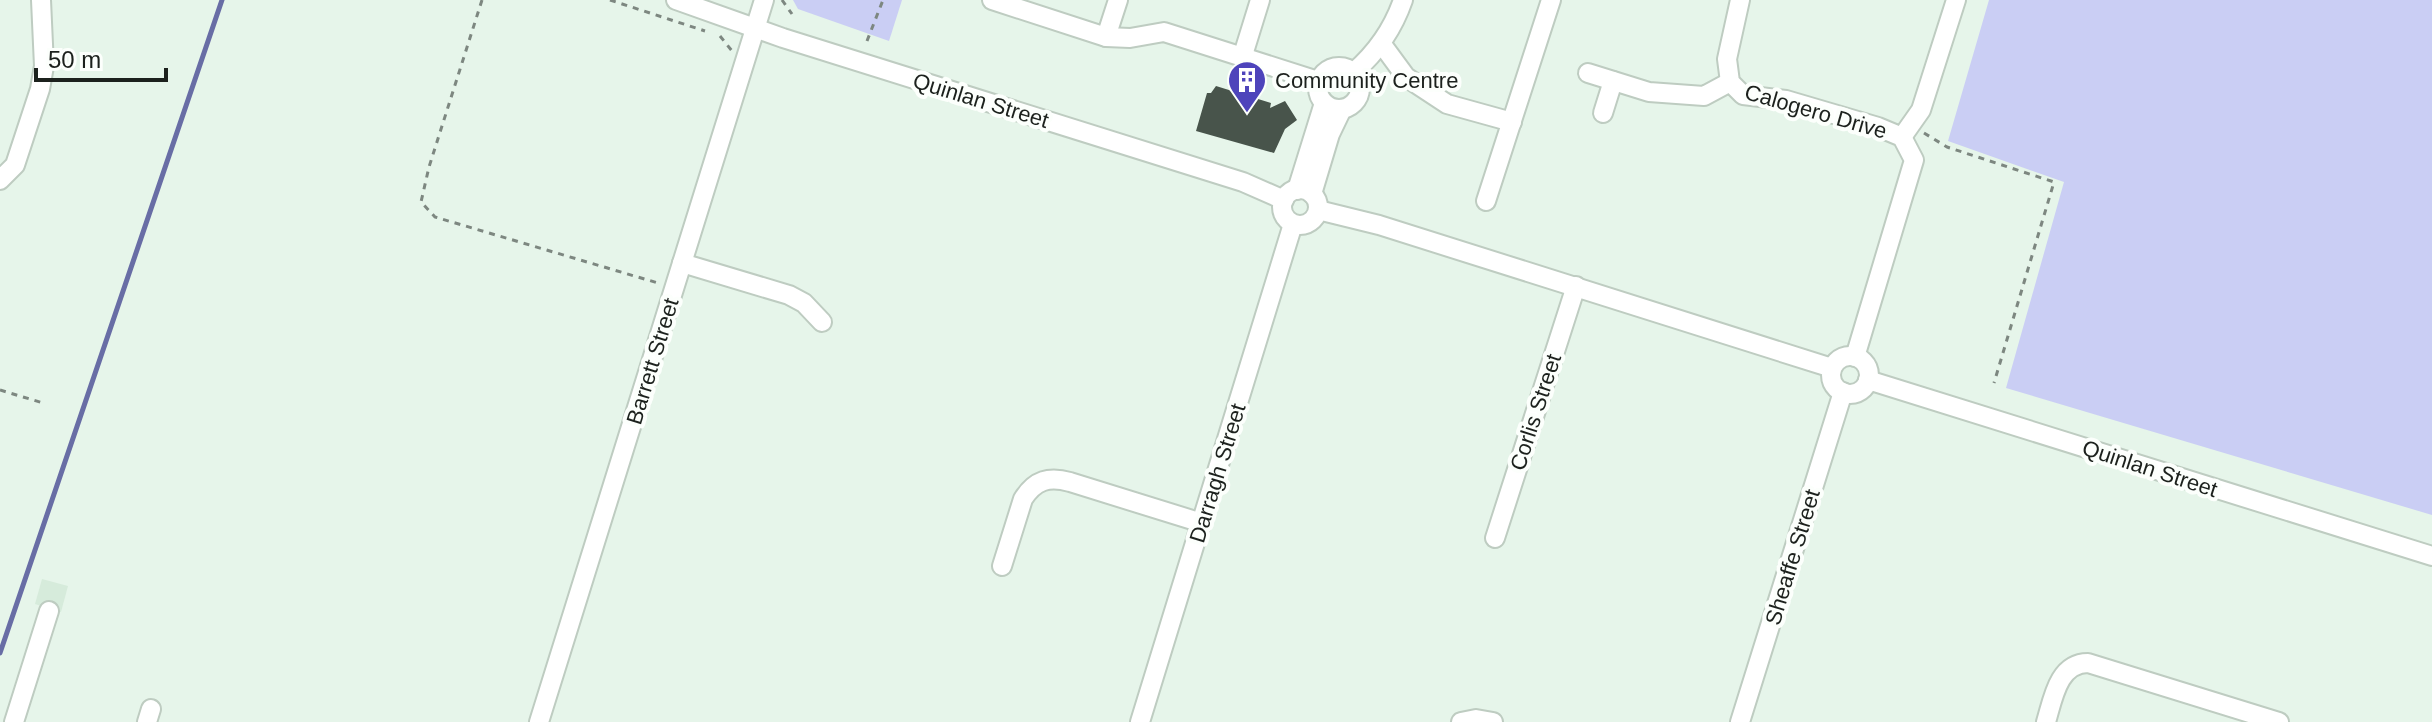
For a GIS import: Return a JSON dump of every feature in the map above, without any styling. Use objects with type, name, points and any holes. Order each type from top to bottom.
[{"type":"street","points":[[0,180],[15,165],[40,89],[45,54],[41,0]]},
{"type":"street","name":"Quinlan Street","points":[[676,0],[755,28],[1832,368]]},
{"type":"street","name":"Barrett Street","points":[[539,722],[764,0]]},
{"type":"street","points":[[992,0],[1106,37],[1130,38],[1164,32],[1318,81]]},
{"type":"street","points":[[1106,37],[1118,0]]},
{"type":"street","points":[[1243,55],[1260,0]]},
{"type":"street","points":[[1354,72],[1393,27],[1403,0]]},
{"type":"street","points":[[1486,201],[1551,0]]},
{"type":"street","name":"Calogero Drive","points":[[1740,0],[1727,59],[1730,82],[1743,95],[1786,100],[1878,127],[1906,131],[1914,160],[1855,357]]},
{"type":"street","points":[[1906,131],[1921,110],[1956,0]]},
{"type":"street","points":[[1381,43],[1406,77],[1447,104],[1512,122]]},
{"type":"street","points":[[1348,68],[1360,84],[1358,97],[1354,103],[1333,106],[1318,93],[1318,81],[1327,69],[1348,68]]},
{"type":"street","points":[[1588,73],[1649,92],[1704,96],[1730,82]]},
{"type":"street","points":[[1603,113],[1613,81]]},
{"type":"street","points":[[1303,199],[1309,223],[1293,224],[1285,217],[1303,199],[1333,106]]},
{"type":"street","name":"Darragh Street","points":[[1140,722],[1293,224]]},
{"type":"street","points":[[682,263],[789,295],[804,303],[822,322]]},
{"type":"street","name":"Corlis Street","points":[[1495,538],[1576,286]]},
{"type":"street","points":[[1844,357],[1855,357],[1865,363],[1868,380],[1855,393],[1843,392],[1832,380],[1832,368],[1844,357]]},
{"type":"street","name":"Quinlan Street","points":[[1868,380],[2432,556]]},
{"type":"street","name":"Sheaffe Street","points":[[1740,722],[1843,392]]},
{"type":"street","points":[[1002,566],[1023,499],[1029,490],[1046,479],[1056,478],[1202,523]]},
{"type":"street","points":[[14,722],[49,611]]},
{"type":"street","points":[[2046,722],[2059,681],[2069,668],[2081,663],[2100,665],[2275,721]]},
{"type":"street","points":[[1461,722],[1476,719],[1493,722]]},
{"type":"path","points":[[482,0],[429,167],[421,202],[435,217],[675,288]]},
{"type":"path","points":[[610,0],[723,37],[729,50],[735,51]]},
{"type":"path","points":[[782,0],[792,14]]},
{"type":"path","points":[[867,41],[883,0]]},
{"type":"path","points":[[1906,131],[2054,182],[1994,383]]},
{"type":"path","points":[[0,390],[43,403]]},
{"type":"shaded area","points":[[793,0],[902,0],[889,41],[798,9]]},
{"type":"shaded area","points":[[1989,0],[2432,0],[2432,515],[2006,388],[2064,182],[1948,141]]},
{"type":"shaded area","points":[[42,579],[68,586],[61,612],[35,604]]},
{"type":"building","name":"Community Centre","points":[[1216,86],[1271,103],[1270,108],[1285,101],[1297,120],[1285,129],[1274,153],[1196,131],[1207,93],[1211,93]]},
{"type":"waterway","points":[[0,653],[222,0]]},
{"type":"place","name":"Community Centre","points":[[1247,114]]}]
